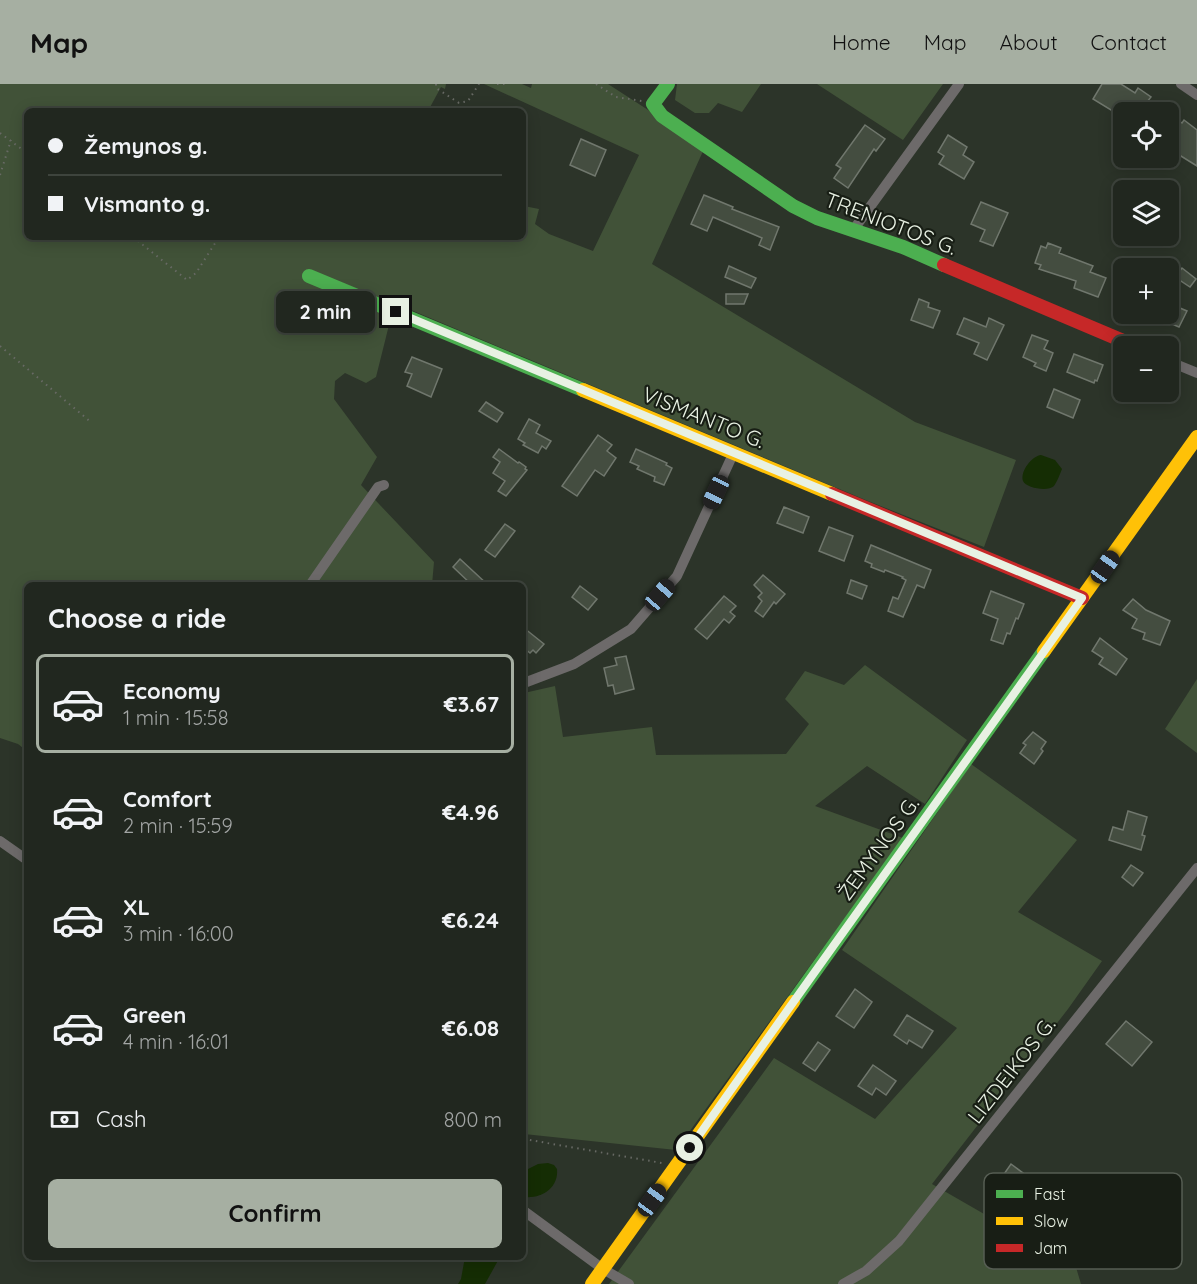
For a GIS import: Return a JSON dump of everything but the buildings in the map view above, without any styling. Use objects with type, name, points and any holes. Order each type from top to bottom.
[{"type":"street","points":[[653,104],[668,84]]},
{"type":"street","points":[[854,229],[959,84]]},
{"type":"street","points":[[1181,84],[1197,96]]},
{"type":"street","name":"TRENIOTOS G.","points":[[653,104],[662,116],[793,206],[817,218],[903,247],[1113,337]]},
{"type":"street","name":"VISMANTO G.","points":[[309,276],[1082,598]]},
{"type":"street","points":[[1179,366],[1197,373]]},
{"type":"street","name":"ŽEMYNOS G.","points":[[592,1284],[1197,437]]},
{"type":"street","points":[[526,682],[574,664],[631,629],[677,576],[734,452]]},
{"type":"street","points":[[312,582],[378,487],[384,485]]},
{"type":"street","points":[[0,840],[24,858]]},
{"type":"street","name":"LIZDEIKOS G.","points":[[843,1284],[866,1271],[899,1240],[1197,868]]},
{"type":"street","points":[[526,1212],[603,1269],[629,1284]]},
{"type":"path","points":[[436,84],[436,88],[459,103],[468,101],[479,84]]},
{"type":"path","points":[[497,84],[505,84]]},
{"type":"path","points":[[596,84],[616,97],[653,104]]},
{"type":"path","points":[[0,133],[24,151]]},
{"type":"path","points":[[0,175],[11,140]]},
{"type":"path","points":[[137,240],[187,280],[196,273],[217,240]]},
{"type":"path","points":[[0,346],[92,423]]},
{"type":"path","points":[[526,1139],[677,1166]]},
{"type":"shaded area","points":[[0,84],[446,84],[445,89],[441,87],[430,108],[24,108],[24,240],[472,240],[475,242],[475,240],[526,240],[526,206],[539,209],[535,224],[549,234],[593,251],[639,155],[484,84],[522,84],[531,88],[532,84],[608,84],[704,149],[652,264],[915,422],[1016,460],[984,547],[868,501],[399,305],[390,321],[376,377],[366,383],[345,373],[335,381],[334,399],[377,457],[361,485],[434,562],[432,582],[24,582],[24,749],[18,744],[0,738]]},
{"type":"shaded area","points":[[677,84],[761,84],[742,112],[718,103],[709,113],[695,113],[675,100]]},
{"type":"shaded area","points":[[817,84],[943,84],[903,140]]},
{"type":"shaded area","points":[[1041,455],[1055,460],[1062,469],[1051,488],[1033,487],[1023,481],[1023,473],[1028,465],[1034,458]]},
{"type":"shaded area","points":[[865,665],[967,740],[925,804],[867,766],[815,806],[903,838],[676,1150],[526,1134],[526,693],[555,686],[563,737],[652,727],[656,755],[786,754],[809,724],[785,699],[805,671],[844,685]]},
{"type":"shaded area","points":[[1197,679],[1197,753],[1165,729]]},
{"type":"shaded area","points":[[971,764],[1077,840],[1018,912],[1102,961],[1068,1009],[932,1184],[984,1214],[984,1269],[1076,1269],[1081,1284],[609,1284],[774,1058],[875,1119],[957,1028],[842,950]]},
{"type":"shaded area","points":[[538,1164],[554,1165],[557,1169],[555,1182],[548,1191],[537,1196],[526,1197],[526,1170]]},
{"type":"shaded area","points":[[464,1260],[498,1260],[485,1284],[458,1284]]},
{"type":"traffic: fast","points":[[668,84],[653,104],[662,116],[793,206],[817,218],[903,247],[944,265]]},
{"type":"traffic: fast","points":[[309,276],[583,390]]},
{"type":"traffic: fast","points":[[793,1002],[1044,651]]},
{"type":"traffic: slow","points":[[583,390],[832,494]]},
{"type":"traffic: slow","points":[[1044,651],[1197,437]]},
{"type":"traffic: slow","points":[[592,1284],[793,1002]]},
{"type":"traffic: jam","points":[[944,265],[1113,337]]},
{"type":"traffic: jam","points":[[832,494],[1082,598]]},
{"type":"route","points":[[396,312],[1082,598],[690,1148]]}]
